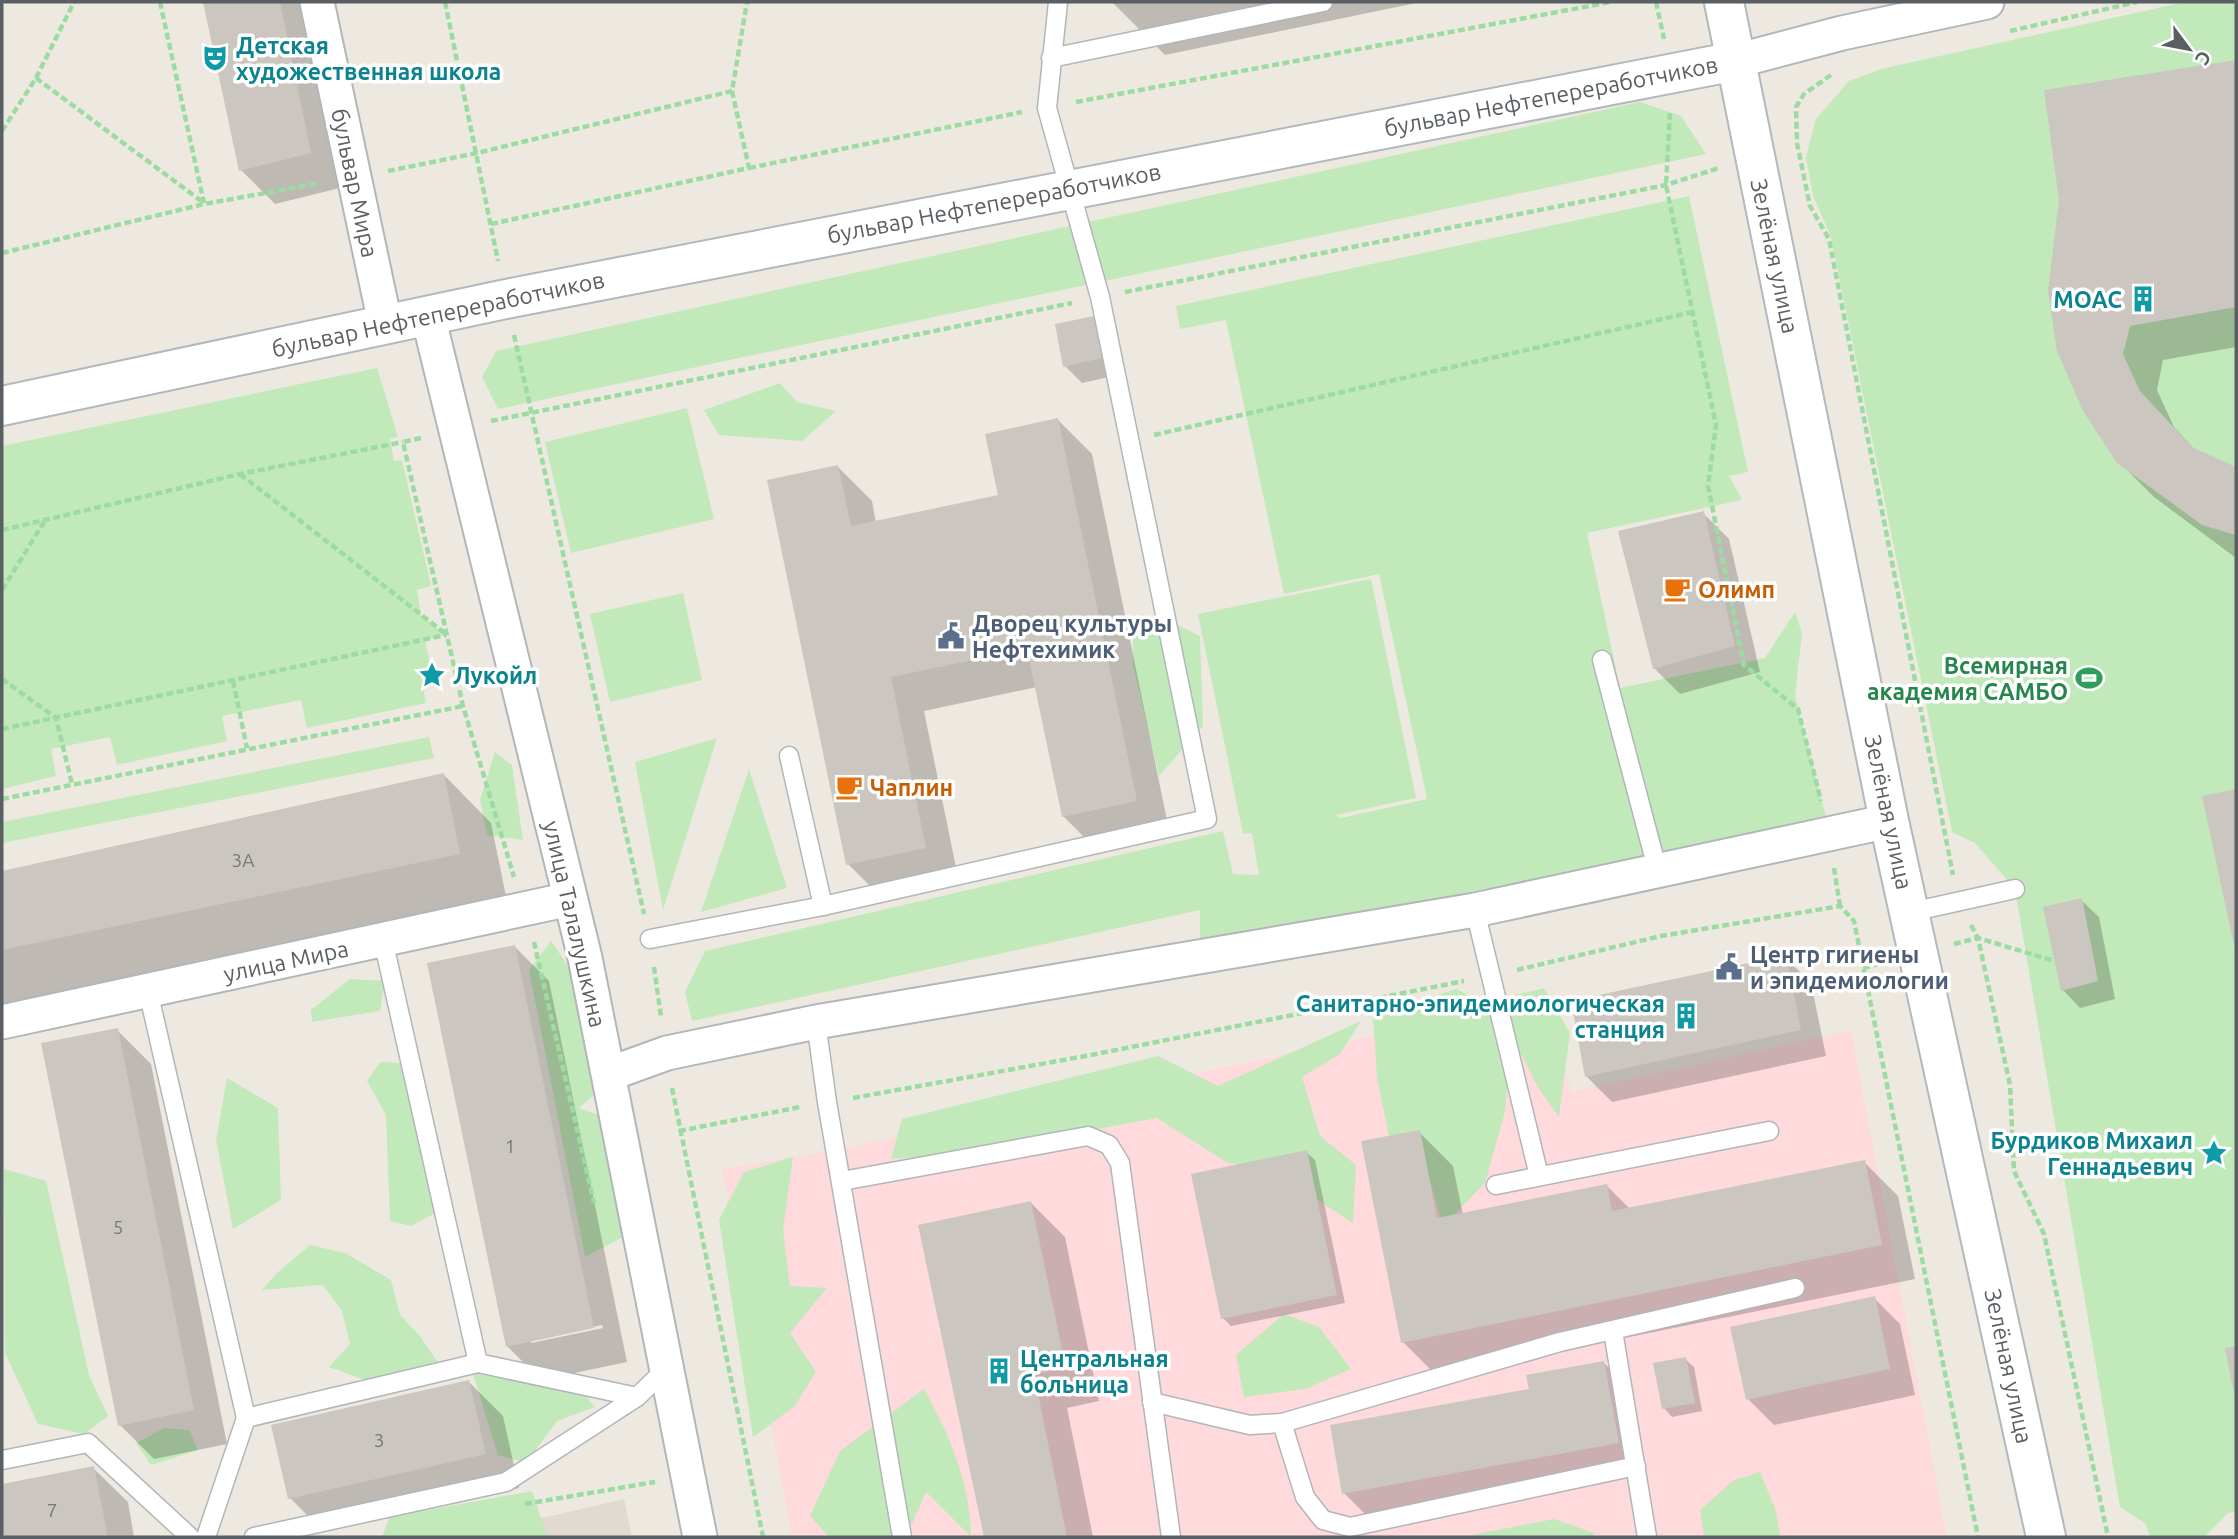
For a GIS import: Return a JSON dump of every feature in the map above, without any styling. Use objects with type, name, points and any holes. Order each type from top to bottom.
[{"type":"street","name":"бульвар Мира","points":[[317,2],[384,323]]},
{"type":"street","name":"Зелёная улица","points":[[1724,2],[1889,821],[2046,1537]]},
{"type":"street","name":"бульвар Нефтепереработчиков","points":[[2,406],[384,323],[1069,188],[1736,61],[1842,33],[1987,2]]},
{"type":"street","name":"улица Талалушкина","points":[[428,316],[570,899],[609,1074],[701,1537]]},
{"type":"street","points":[[609,1074],[667,1053],[816,1022],[1475,910],[1889,821]]},
{"type":"street","name":"улица Мира","points":[[2,1022],[570,899]]},
{"type":"lane","points":[[650,939],[822,906],[1207,819],[1100,298],[1048,108],[1058,2]]},
{"type":"lane","points":[[1051,58],[1323,2]]},
{"type":"lane","points":[[1602,660],[1658,872]]},
{"type":"lane","points":[[789,756],[822,906]]},
{"type":"lane","points":[[1911,912],[2015,889]]},
{"type":"lane","points":[[1475,910],[1539,1176]]},
{"type":"lane","points":[[383,940],[478,1363]]},
{"type":"lane","points":[[148,991],[246,1418],[206,1537]]},
{"type":"lane","points":[[816,1022],[827,1102],[902,1537]]},
{"type":"lane","points":[[1496,1185],[1769,1130]]},
{"type":"lane","points":[[842,1181],[1088,1136],[1109,1145],[1119,1163],[1171,1537]]},
{"type":"lane","points":[[1152,1402],[1250,1425],[1282,1423],[1560,1342],[1795,1288]]},
{"type":"lane","points":[[1613,1331],[1647,1537]]},
{"type":"lane","points":[[246,1418],[478,1363],[637,1397]]},
{"type":"lane","points":[[254,1537],[506,1482],[637,1397],[667,1368]]},
{"type":"lane","points":[[1282,1423],[1305,1497],[1323,1520],[1350,1527],[1636,1466]]},
{"type":"lane","points":[[2,1460],[88,1443],[190,1537]]},
{"type":"path","points":[[2,131],[36,78],[74,2]]},
{"type":"path","points":[[36,78],[204,204],[160,2]]},
{"type":"path","points":[[445,2],[575,615],[650,939],[679,1131],[763,1537]]},
{"type":"path","points":[[747,2],[732,91],[749,168]]},
{"type":"path","points":[[491,224],[749,168],[1048,108],[1611,2]]},
{"type":"path","points":[[1656,2],[1672,72],[1666,185],[1716,425],[1708,486],[1744,665],[1798,709],[1830,835],[1840,906]]},
{"type":"path","points":[[1842,33],[1838,70],[1804,94],[1796,107],[1797,144],[1810,206],[1829,239],[1959,902],[1978,937],[2010,1085],[2014,1171],[2044,1234],[2108,1537]]},
{"type":"path","points":[[2,530],[240,474],[403,443],[532,410],[1666,185],[1797,144]]},
{"type":"path","points":[[1129,440],[1693,312]]},
{"type":"path","points":[[403,443],[463,706],[542,969],[595,1210]]},
{"type":"path","points":[[240,474],[446,635]]},
{"type":"path","points":[[2,590],[44,521]]},
{"type":"path","points":[[2,729],[446,635]]},
{"type":"path","points":[[2,679],[56,718],[72,784]]},
{"type":"path","points":[[233,681],[247,748]]},
{"type":"path","points":[[2,799],[463,706]]},
{"type":"path","points":[[653,1470],[658,1493]]},
{"type":"shaded area","points":[[1547,999],[1571,1092],[1851,1030],[1947,1537],[792,1537],[722,1169],[835,1150]]},
{"type":"shaded area","points":[[624,1499],[632,1537],[460,1537]]},
{"type":"green space","name":"Всемирная академия САМБО","points":[[2185,2],[2236,2],[2236,1512],[2228,1513],[2204,1537],[2150,1537],[2146,1524],[2120,1507],[2015,889],[1975,843],[1952,832],[1831,237],[1813,196],[1806,157],[1816,119],[1849,81],[1881,69]]},
{"type":"green space","points":[[1640,102],[1681,116],[1706,154],[498,409],[482,377],[496,351]]},
{"type":"green space","points":[[1689,196],[1748,472],[1729,476],[1742,500],[1587,533],[1620,688],[1765,658],[1795,612],[1802,633],[1795,696],[1827,821],[1272,931],[1270,926],[1200,939],[1200,910],[692,1021],[685,992],[705,951],[1223,831],[1233,874],[1259,875],[1252,833],[1243,834],[1198,614],[1371,579],[1416,798],[1336,815],[1341,818],[1427,799],[1379,574],[1284,594],[1226,320],[1180,329],[1176,306]]},
{"type":"green space","points":[[377,368],[398,437],[390,439],[394,461],[402,460],[431,586],[417,590],[421,615],[446,635],[425,640],[432,675],[421,677],[426,703],[307,728],[301,700],[222,716],[227,741],[117,765],[110,737],[51,749],[56,776],[2,789],[2,446]]},
{"type":"green space","points":[[780,383],[797,402],[836,411],[802,441],[719,435],[704,410]]},
{"type":"green space","points":[[687,408],[714,519],[571,553],[545,442]]},
{"type":"green space","points":[[683,593],[702,680],[610,702],[590,614]]},
{"type":"green space","points":[[1133,620],[1168,620],[1200,636],[1203,726],[1159,776],[1133,665]]},
{"type":"green space","points":[[429,737],[434,758],[2,843],[2,822]]},
{"type":"green space","points":[[717,738],[663,910],[635,762]]},
{"type":"green space","points":[[495,752],[512,765],[523,840],[487,835],[480,800]]},
{"type":"green space","points":[[749,769],[787,888],[701,912]]},
{"type":"green space","points":[[551,941],[577,979],[604,1086],[579,1108],[616,1121],[627,1235],[585,1257],[529,970]]},
{"type":"green space","points":[[350,979],[385,981],[380,1011],[312,1022],[311,1010]]},
{"type":"green space","points":[[1544,988],[1570,1033],[1559,1117],[1539,1089],[1512,1036],[1505,1112],[1485,1183],[1443,1226],[1420,1145],[1390,1141],[1377,1078],[1373,1016],[1456,989],[1483,1003]]},
{"type":"green space","points":[[1361,1021],[1340,1054],[1302,1077],[1320,1136],[1356,1165],[1353,1223],[1280,1175],[1226,1162],[1157,1118],[972,1152],[891,1159],[902,1119],[1158,1056],[1218,1086]]},
{"type":"green space","points":[[380,1062],[419,1064],[449,1206],[411,1226],[390,1221],[386,1115],[367,1081]]},
{"type":"green space","points":[[227,1078],[278,1108],[281,1200],[233,1229],[216,1140]]},
{"type":"green space","points":[[793,1157],[783,1230],[790,1286],[827,1288],[790,1333],[816,1372],[794,1407],[753,1437],[719,1220],[744,1172]]},
{"type":"green space","points":[[4,1169],[46,1181],[89,1375],[108,1416],[84,1434],[38,1424],[5,1353]]},
{"type":"green space","points":[[310,1245],[345,1253],[391,1280],[400,1315],[419,1335],[448,1377],[399,1392],[329,1367],[350,1344],[342,1311],[323,1285],[262,1290],[277,1273]]},
{"type":"green space","points":[[1284,1314],[1319,1327],[1351,1369],[1305,1389],[1244,1397],[1236,1355]]},
{"type":"green space","points":[[472,1371],[583,1393],[595,1407],[557,1421],[526,1463],[498,1455]]},
{"type":"green space","points":[[924,1389],[957,1460],[967,1499],[971,1537],[926,1492],[906,1537],[829,1537],[810,1516],[840,1451]]},
{"type":"green space","points":[[164,1428],[189,1430],[198,1450],[151,1465],[136,1443]]},
{"type":"green space","points":[[1760,1472],[1776,1511],[1780,1537],[1704,1537],[1700,1510],[1734,1480]]},
{"type":"green space","points":[[532,1491],[547,1537],[382,1537],[390,1517]]},
{"type":"green space","points":[[1554,1519],[1594,1533],[1594,1537],[1475,1537],[1476,1534]]},
{"type":"building","points":[[203,2],[280,2],[311,153],[239,171]]},
{"type":"building","name":"МОАС","points":[[2236,60],[2236,307],[2130,326],[2123,354],[2140,391],[2192,447],[2236,467],[2236,535],[2202,525],[2117,463],[2083,411],[2057,351],[2048,291],[2059,200],[2044,90]]},
{"type":"building","points":[[1094,316],[1102,358],[1063,367],[1055,324]]},
{"type":"building","name":"Дворец культуры Нефтехимик","points":[[1058,418],[1137,801],[1062,817],[1027,649],[891,677],[926,848],[846,865],[767,480],[838,465],[851,526],[998,495],[985,434]]},
{"type":"building","points":[[1704,511],[1735,646],[1653,669],[1618,531]]},
{"type":"building","points":[[444,773],[460,854],[2,950],[2,871]]},
{"type":"building","points":[[2236,789],[2236,950],[2235,950],[2202,796]]},
{"type":"building","points":[[2082,898],[2098,981],[2061,991],[2043,907]]},
{"type":"building","points":[[515,945],[594,1328],[506,1347],[427,963]]},
{"type":"building","name":"Санитарно-эпидемиологическая станция","points":[[1786,955],[1801,1030],[1585,1077],[1571,1001]]},
{"type":"building","points":[[118,1028],[194,1410],[118,1426],[41,1043]]},
{"type":"building","points":[[1420,1130],[1437,1218],[1607,1184],[1612,1211],[1865,1160],[1882,1245],[1401,1343],[1361,1141]]},
{"type":"building","points":[[1307,1150],[1337,1295],[1221,1319],[1191,1174]]},
{"type":"building","name":"Центральная больница","points":[[1031,1201],[1066,1368],[1034,1374],[1067,1537],[984,1537],[918,1225]]},
{"type":"building","points":[[1875,1296],[1890,1369],[1746,1400],[1730,1327]]},
{"type":"building","points":[[2236,1346],[2236,1399],[2235,1399],[2225,1348]]},
{"type":"building","points":[[1686,1357],[1695,1403],[1662,1409],[1653,1363]]},
{"type":"building","points":[[1604,1361],[1619,1443],[1342,1494],[1330,1425],[1529,1389],[1526,1375]]},
{"type":"building","points":[[469,1380],[486,1454],[288,1499],[271,1425]]},
{"type":"building","points":[[94,1466],[108,1537],[2,1537],[2,1484]]},
{"type":"place","name":"Детская художественная школа","points":[[215,58]]},
{"type":"place","name":"МОАС","points":[[2143,299]]},
{"type":"place","name":"Олимп","points":[[1677,589]]},
{"type":"place","name":"Дворец культуры Нефтехимик","points":[[951,636]]},
{"type":"place","name":"Лукойл","points":[[432,675]]},
{"type":"place","name":"Всемирная академия САМБО","points":[[2089,678]]},
{"type":"place","name":"Чаплин","points":[[849,787]]},
{"type":"place","name":"Центр гигиены и эпидемиологии","points":[[1729,967]]},
{"type":"place","name":"Санитарно-эпидемиологическая станция","points":[[1686,1016]]},
{"type":"place","name":"Бурдиков Михаил Геннадьевич","points":[[2214,1153]]},
{"type":"place","name":"Центральная больница","points":[[999,1371]]}]
